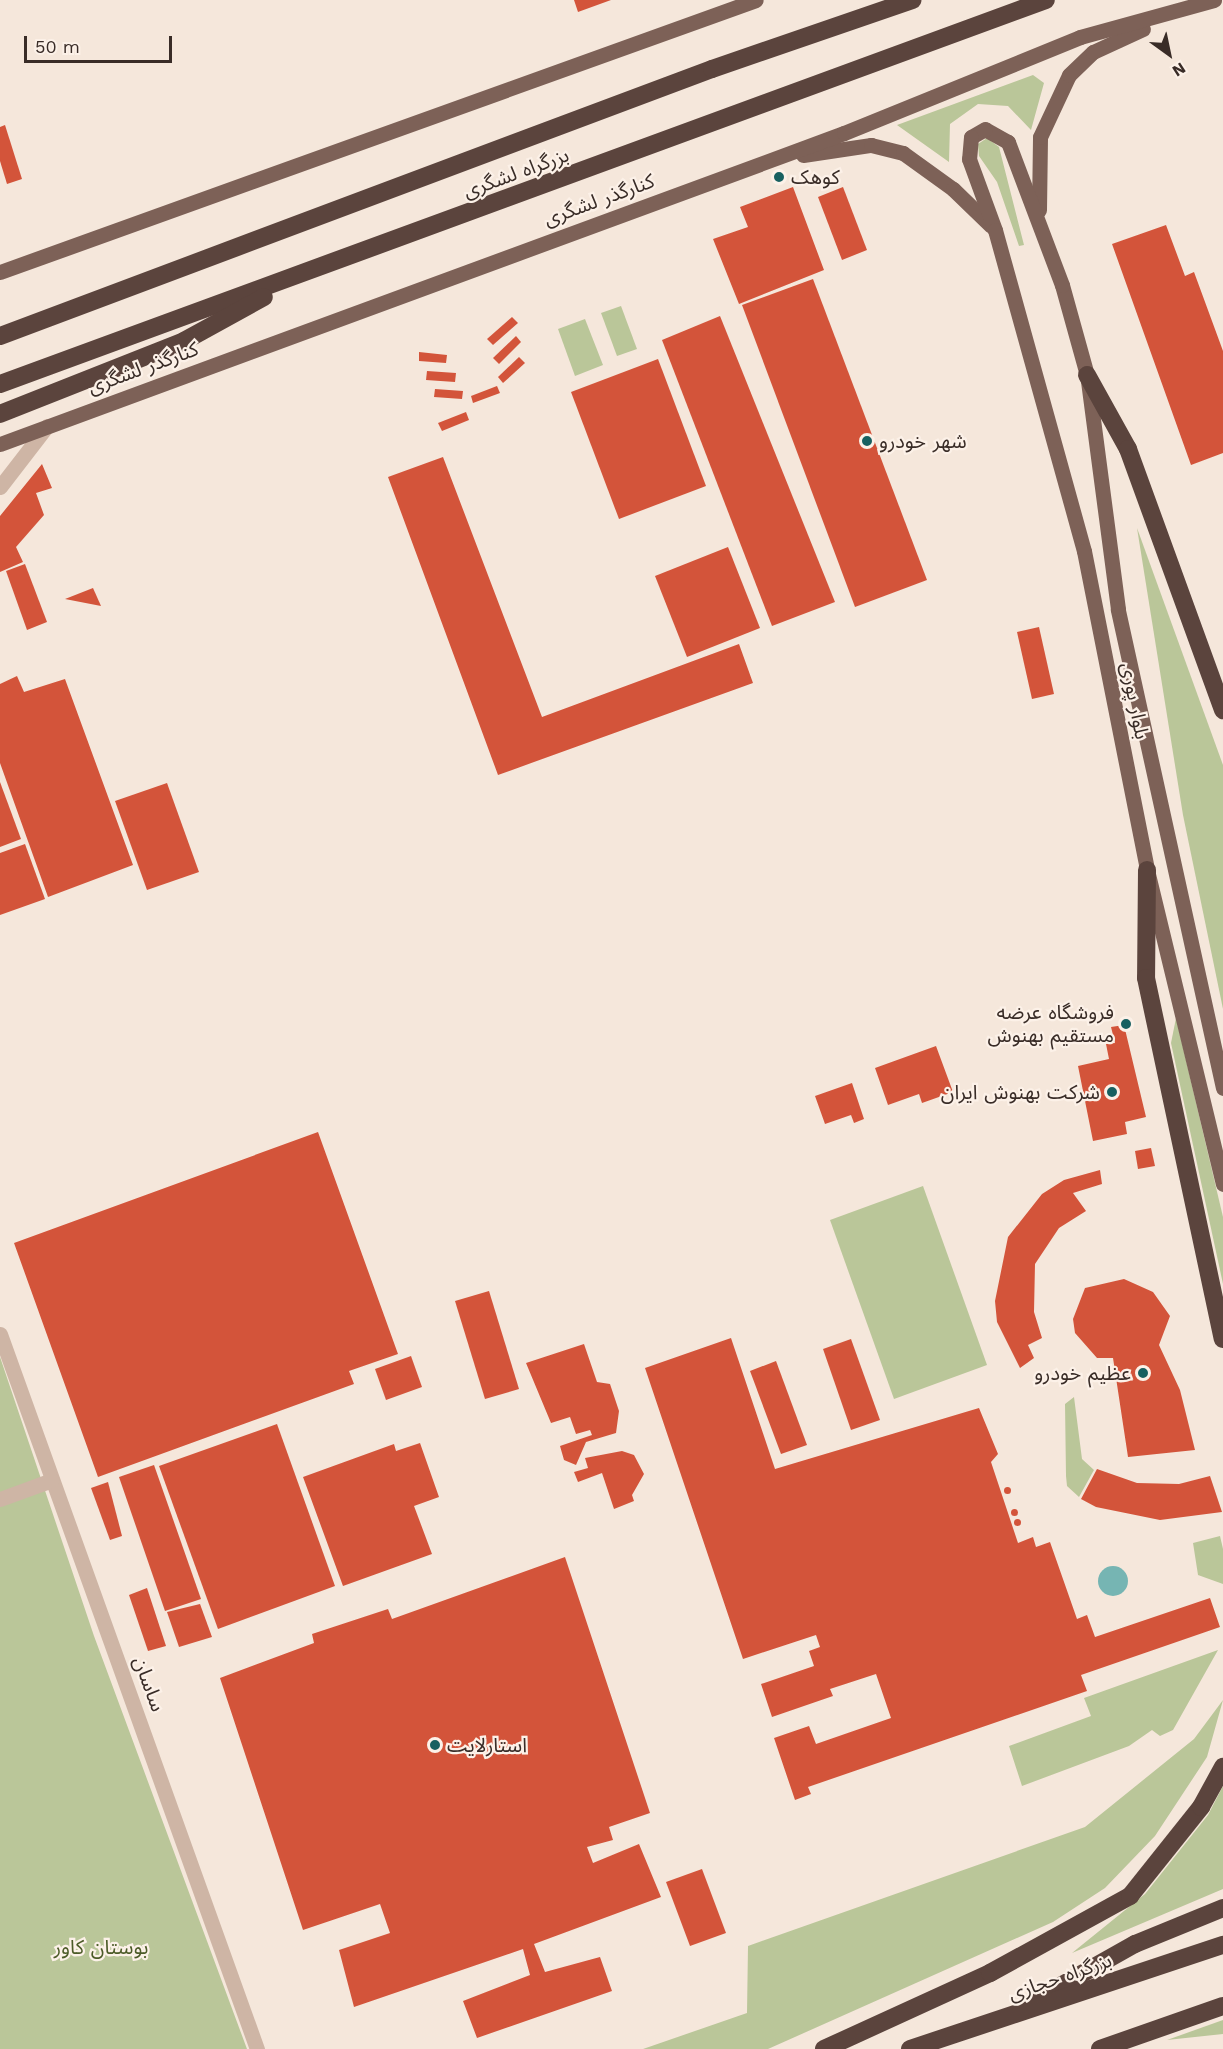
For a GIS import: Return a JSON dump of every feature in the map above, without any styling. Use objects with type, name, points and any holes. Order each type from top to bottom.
[{"type":"highway","name":"بزرگراه لشگری","points":[[0,336],[712,69],[912,0]]},
{"type":"highway","name":"بزرگراه لشگری","points":[[0,384],[1046,0]]},
{"type":"highway","points":[[0,414],[183,341],[316,268]]},
{"type":"highway","points":[[1087,375],[1128,449],[1223,710]]},
{"type":"highway","points":[[1147,870],[1146,978],[1223,1339]]},
{"type":"highway","points":[[824,2049],[990,1973],[1130,1896],[1201,1807],[1223,1767]]},
{"type":"highway","points":[[1002,2020],[1135,1944],[1223,1908]]},
{"type":"highway","name":"بزرگراه حجازی","points":[[910,2049],[1223,1945]]},
{"type":"highway","points":[[1101,2049],[1223,2006]]},
{"type":"main road","points":[[0,272],[756,0]]},
{"type":"main road","name":"کنارگذر لشگری","points":[[0,444],[767,160],[1080,37],[1176,14],[1214,0]]},
{"type":"main road","points":[[1039,219],[1040,137],[1069,75],[1093,52],[1176,14]]},
{"type":"main road","name":"بلوار پوری","points":[[1223,1088],[1118,609],[1087,375],[1039,219],[1008,142],[985,129],[966,147],[995,230],[1084,551],[1147,870],[1223,1184]]},
{"type":"main road","points":[[767,160],[871,145],[903,153],[953,189],[995,230]]},
{"type":"street","points":[[0,487],[47,426]]},
{"type":"street","name":"ساسان","points":[[0,1334],[257,2049]]},
{"type":"street","points":[[0,1499],[52,1480]]},
{"type":"green space","points":[[1033,75],[1044,83],[1031,130],[1008,106],[978,104],[950,124],[949,162],[897,125]]},
{"type":"green space","points":[[987,138],[999,147],[1024,245],[1019,246],[997,182],[979,156],[978,144]]},
{"type":"green space","points":[[621,306],[637,349],[617,356],[601,313]]},
{"type":"green space","points":[[585,319],[603,365],[575,376],[558,329]]},
{"type":"green space","points":[[1137,528],[1223,765],[1223,1009],[1183,815]]},
{"type":"green space","points":[[1176,1018],[1223,1217],[1223,1284],[1171,1043]]},
{"type":"green space","points":[[923,1186],[987,1365],[894,1399],[830,1220]]},
{"type":"green space","name":"بوستان کاور","points":[[0,1357],[94,1636],[247,2049],[0,2049]]},
{"type":"green space","points":[[1074,1397],[1082,1459],[1094,1470],[1079,1497],[1067,1486],[1066,1476],[1065,1404]]},
{"type":"green space","points":[[1220,1536],[1223,1549],[1223,1584],[1198,1575],[1193,1543]]},
{"type":"green space","points":[[1218,1650],[1173,1730],[1160,1736],[1152,1730],[1129,1746],[1022,1786],[1009,1746],[1091,1716],[1084,1698]]},
{"type":"green space","points":[[1223,1700],[1207,1757],[1155,1836],[1105,1888],[1053,1922],[768,2049],[643,2049],[747,2013],[748,1946],[1085,1827],[1194,1739]]},
{"type":"green space","points":[[1223,1786],[1223,1889],[1072,1953],[1145,1894],[1208,1815]]},
{"type":"green space","points":[[1223,2020],[1223,2034],[1167,2040]]},
{"type":"water","points":[[1113,1566],[1124,1570],[1128,1581],[1124,1592],[1113,1596],[1102,1592],[1098,1581],[1102,1570]]},
{"type":"building","points":[[574,0],[611,0],[578,12]]},
{"type":"building","points":[[5,125],[22,179],[7,184],[0,161],[0,127]]},
{"type":"building","points":[[793,187],[824,270],[739,304],[713,239],[748,227],[740,207]]},
{"type":"building","points":[[843,187],[867,250],[842,260],[818,197]]},
{"type":"building","points":[[1166,225],[1185,276],[1194,272],[1223,351],[1223,453],[1191,465],[1112,244]]},
{"type":"building","points":[[813,279],[927,580],[855,607],[742,305]]},
{"type":"building","points":[[720,316],[835,602],[772,626],[662,340]]},
{"type":"building","points":[[512,317],[518,323],[493,345],[487,339]]},
{"type":"building","points":[[516,336],[521,342],[499,364],[493,358]]},
{"type":"building","points":[[419,352],[447,355],[446,363],[419,361]]},
{"type":"building","points":[[519,357],[525,363],[503,383],[498,377]]},
{"type":"building","points":[[658,359],[706,486],[619,519],[571,392]]},
{"type":"building","points":[[427,371],[456,373],[455,382],[426,380]]},
{"type":"building","points":[[497,386],[500,393],[473,403],[471,396]]},
{"type":"building","points":[[435,389],[463,391],[462,399],[434,397]]},
{"type":"building","points":[[466,412],[469,420],[442,431],[438,423]]},
{"type":"building","points":[[443,457],[542,717],[739,644],[753,683],[498,775],[388,477]]},
{"type":"building","points":[[42,464],[52,488],[36,493],[44,515],[16,547],[23,562],[0,572],[0,516]]},
{"type":"building","points":[[728,547],[760,628],[687,657],[655,576]]},
{"type":"building","points":[[25,564],[47,622],[27,630],[6,571]]},
{"type":"building","points":[[93,588],[101,606],[65,599]]},
{"type":"building","points":[[1039,627],[1054,694],[1032,699],[1017,632]]},
{"type":"building","points":[[17,676],[24,692],[65,679],[133,865],[48,897],[0,763],[0,684]]},
{"type":"building","points":[[0,782],[21,839],[0,847]]},
{"type":"building","points":[[167,783],[199,872],[147,890],[115,801]]},
{"type":"building","points":[[25,844],[45,899],[0,915],[0,853]]},
{"type":"building","name":"شرکت بهنوش ایران","points":[[1124,1025],[1146,1117],[1125,1122],[1127,1134],[1093,1141],[1078,1066],[1109,1059],[1106,1044],[1115,1043],[1111,1027]]},
{"type":"building","points":[[936,1046],[953,1092],[922,1103],[919,1094],[888,1105],[875,1068]]},
{"type":"building","points":[[852,1083],[864,1119],[854,1123],[851,1115],[825,1124],[815,1096]]},
{"type":"building","points":[[318,1132],[398,1354],[349,1371],[354,1384],[98,1477],[14,1243]]},
{"type":"building","points":[[1151,1148],[1155,1166],[1138,1169],[1135,1151]]},
{"type":"building","points":[[1100,1170],[1102,1184],[1073,1193],[1086,1211],[1059,1228],[1035,1264],[1034,1312],[1042,1338],[1028,1345],[1034,1358],[1020,1368],[997,1322],[995,1301],[1008,1237],[1042,1194],[1064,1180]]},
{"type":"building","name":"عظیم خودرو","points":[[1124,1279],[1153,1292],[1170,1316],[1159,1345],[1180,1390],[1195,1450],[1128,1457],[1113,1358],[1097,1358],[1075,1333],[1073,1319],[1085,1288]]},
{"type":"building","points":[[489,1291],[519,1389],[485,1399],[455,1301]]},
{"type":"building","points":[[731,1338],[775,1469],[979,1408],[998,1454],[991,1462],[1018,1543],[1033,1537],[1036,1547],[1050,1542],[1077,1619],[1087,1615],[1095,1637],[1210,1598],[1220,1627],[1081,1675],[1087,1691],[808,1787],[811,1794],[795,1800],[774,1738],[809,1726],[816,1744],[891,1718],[876,1674],[830,1689],[833,1696],[772,1717],[761,1684],[814,1666],[809,1651],[820,1647],[816,1635],[743,1659],[645,1368]]},
{"type":"building","points":[[851,1339],[880,1420],[851,1430],[823,1349]]},
{"type":"building","points":[[584,1344],[597,1382],[610,1384],[619,1411],[616,1433],[586,1442],[576,1465],[564,1460],[560,1446],[592,1435],[590,1430],[576,1434],[570,1417],[551,1423],[526,1363]]},
{"type":"building","points":[[411,1356],[422,1387],[386,1400],[375,1369]]},
{"type":"building","points":[[776,1361],[807,1445],[781,1454],[750,1371]]},
{"type":"building","points":[[277,1424],[335,1586],[218,1629],[159,1466]]},
{"type":"building","points":[[420,1443],[439,1497],[414,1506],[432,1554],[343,1586],[303,1477],[394,1444],[396,1451]]},
{"type":"building","points":[[622,1451],[634,1455],[644,1474],[632,1495],[634,1501],[614,1509],[602,1473],[578,1482],[574,1472],[588,1468],[585,1458]]},
{"type":"building","points":[[154,1465],[201,1599],[165,1611],[119,1477]]},
{"type":"building","points":[[1097,1469],[1137,1483],[1179,1484],[1210,1476],[1222,1512],[1160,1520],[1096,1507],[1081,1499]]},
{"type":"building","points":[[108,1482],[122,1536],[110,1540],[91,1488]]},
{"type":"building","points":[[1007,1487],[1010,1490],[1007,1493],[1004,1490]]},
{"type":"building","points":[[1014,1509],[1017,1512],[1014,1515],[1011,1512]]},
{"type":"building","points":[[1017,1518],[1021,1522],[1017,1526],[1013,1522]]},
{"type":"building","name":"استارلایت","points":[[565,1557],[650,1813],[609,1827],[613,1840],[587,1847],[593,1863],[639,1844],[661,1897],[534,1944],[545,1972],[600,1957],[612,1991],[477,2038],[463,2001],[530,1975],[523,1949],[354,2007],[339,1950],[390,1933],[380,1904],[303,1930],[220,1678],[314,1643],[312,1634],[388,1609],[392,1619]]},
{"type":"building","points":[[147,1588],[166,1646],[148,1651],[129,1595]]},
{"type":"building","points":[[200,1604],[212,1637],[179,1647],[167,1612]]},
{"type":"building","points":[[702,1869],[726,1933],[690,1946],[666,1882]]},
{"type":"place","name":"کوهک","points":[[779,177]]},
{"type":"place","name":"شهر خودرو","points":[[867,441]]},
{"type":"place","name":"فروشگاه عرضه مستقیم بهنوش","points":[[1126,1024]]},
{"type":"place","name":"شرکت بهنوش ایران","points":[[1112,1092]]},
{"type":"place","name":"عظیم خودرو","points":[[1143,1373]]},
{"type":"place","name":"استارلایت","points":[[435,1745]]}]
